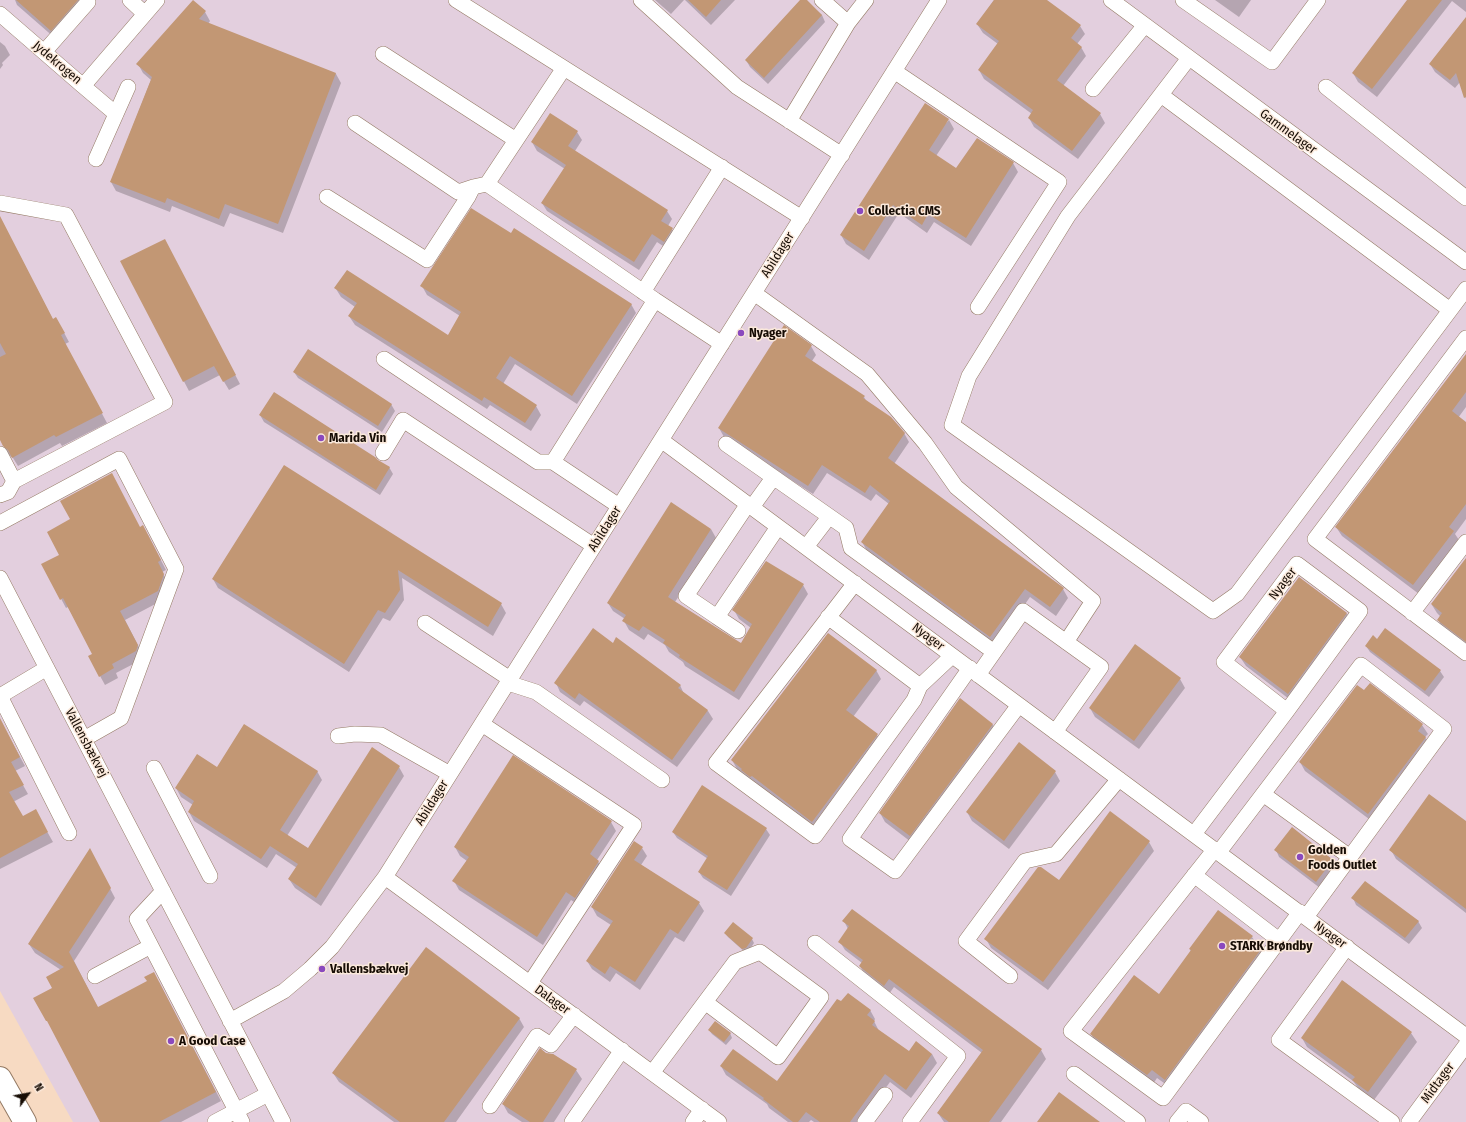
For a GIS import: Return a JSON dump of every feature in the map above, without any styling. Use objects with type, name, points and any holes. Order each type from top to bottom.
[{"type":"highway","points":[[0,1078],[25,1122]]},
{"type":"street","points":[[130,0],[145,14]]},
{"type":"street","name":"Jydekrogen","points":[[0,14],[83,86],[157,0]]},
{"type":"street","points":[[456,0],[802,218]]},
{"type":"street","points":[[641,0],[737,88],[842,155]]},
{"type":"street","points":[[822,0],[848,23]]},
{"type":"street","points":[[789,121],[848,23],[866,0]]},
{"type":"street","name":"Abildager","points":[[230,1021],[284,991],[310,969],[332,947],[385,877],[939,0]]},
{"type":"street","name":"Gammelager","points":[[1111,0],[1131,6],[1145,25],[1466,262]]},
{"type":"street","points":[[1183,0],[1272,62],[1318,0]]},
{"type":"street","points":[[44,52],[88,2]]},
{"type":"street","points":[[1093,89],[1145,25]]},
{"type":"street","points":[[383,54],[516,140]]},
{"type":"street","points":[[1189,58],[1068,216],[969,376],[952,425],[1213,611],[1237,594],[1466,289]]},
{"type":"street","points":[[327,197],[427,260],[480,186],[516,140],[564,68]]},
{"type":"street","points":[[894,71],[1059,182],[978,307]]},
{"type":"street","points":[[83,86],[116,114]]},
{"type":"street","points":[[96,158],[128,87]]},
{"type":"street","points":[[1326,87],[1466,198]]},
{"type":"street","points":[[1161,95],[1450,310]]},
{"type":"street","points":[[355,123],[458,192],[480,186],[722,344]]},
{"type":"street","points":[[643,292],[722,167]]},
{"type":"street","points":[[0,202],[66,215],[165,402],[14,481],[8,492],[0,495]]},
{"type":"street","points":[[754,293],[867,374],[925,443],[956,487],[1093,601],[1066,642]]},
{"type":"street","points":[[553,462],[655,300]]},
{"type":"street","points":[[1466,338],[1315,539],[1466,653]]},
{"type":"street","points":[[384,359],[538,462],[553,462],[620,506]]},
{"type":"street","points":[[383,452],[403,420],[594,546]]},
{"type":"street","name":"Nyager","points":[[661,440],[1466,1036]]},
{"type":"street","points":[[726,444],[846,528],[851,548],[994,652]]},
{"type":"street","points":[[0,454],[14,481]]},
{"type":"street","points":[[0,523],[119,459],[176,569],[121,718],[84,740]]},
{"type":"street","points":[[738,631],[686,596],[750,506],[773,478]]},
{"type":"street","points":[[806,547],[830,517]]},
{"type":"street","points":[[717,617],[778,527]]},
{"type":"street","points":[[1412,613],[1466,542]]},
{"type":"street","name":"Nyager","points":[[1194,834],[1287,710],[1360,612],[1297,564],[1224,662],[1287,710]]},
{"type":"street","name":"Vallensbækvej","points":[[0,578],[283,1122]]},
{"type":"street","points":[[855,583],[716,763],[815,836],[914,700],[920,686],[952,656]]},
{"type":"street","points":[[1019,705],[895,871],[850,839],[974,671],[994,652],[1023,611],[1101,667],[1055,732]]},
{"type":"street","points":[[828,617],[920,686]]},
{"type":"street","points":[[425,622],[509,681],[536,692],[662,780]]},
{"type":"street","points":[[1361,665],[1444,729],[1350,857],[1303,915],[1279,940],[1163,1098],[1071,1031],[1194,875],[1217,851],[1263,794],[1361,665]]},
{"type":"street","points":[[47,668],[0,696],[70,833]]},
{"type":"street","points":[[482,724],[634,825],[530,983]]},
{"type":"street","points":[[338,736],[355,734],[382,736],[450,774]]},
{"type":"street","points":[[154,768],[210,876]]},
{"type":"street","points":[[1010,976],[966,941],[1025,861],[1056,854],[1119,778]]},
{"type":"street","points":[[1263,794],[1350,857]]},
{"type":"street","points":[[1194,875],[1279,940]]},
{"type":"street","name":"Dalager","points":[[385,877],[719,1122]]},
{"type":"street","points":[[162,891],[137,919],[240,1116]]},
{"type":"street","points":[[814,943],[958,1056],[910,1122]]},
{"type":"street","points":[[95,976],[151,946]]},
{"type":"street","points":[[1347,947],[1280,1040],[1392,1122]]},
{"type":"street","points":[[652,1073],[705,1002],[735,962],[760,952],[821,997],[778,1057],[705,1002]]},
{"type":"street","points":[[490,1106],[537,1036],[551,1045],[574,1015]]},
{"type":"street","name":"Midtager","points":[[1410,1122],[1466,1045]]},
{"type":"street","points":[[572,1122],[622,1050]]},
{"type":"street","points":[[1074,1074],[1138,1122]]},
{"type":"street","points":[[215,1122],[240,1116],[268,1094]]},
{"type":"street","points":[[865,1122],[884,1095]]},
{"type":"street","points":[[692,1122],[702,1109]]},
{"type":"street","points":[[1177,1122],[1186,1111],[1201,1122]]},
{"type":"shaded area","points":[[0,0],[1466,0],[1466,1122],[73,1122],[0,991]]},
{"type":"building","points":[[16,0],[78,0],[51,31]]},
{"type":"building","points":[[193,0],[206,11],[199,19],[336,73],[278,224],[225,204],[219,219],[167,198],[165,203],[110,182],[152,77],[136,64]]},
{"type":"building","points":[[688,0],[721,0],[706,17]]},
{"type":"building","points":[[800,0],[807,0],[822,15],[764,78],[745,60]]},
{"type":"building","points":[[994,0],[1047,0],[1081,25],[1071,38],[1082,47],[1057,80],[1101,113],[1072,151],[1028,118],[1033,110],[978,70],[999,41],[976,24]]},
{"type":"building","points":[[1407,0],[1442,0],[1372,89],[1352,73]]},
{"type":"building","points":[[1466,17],[1466,97],[1464,98],[1456,73],[1450,80],[1429,64]]},
{"type":"building","points":[[925,103],[949,119],[929,150],[956,168],[977,138],[1014,162],[966,238],[928,214],[922,225],[893,205],[864,251],[840,235]]},
{"type":"building","points":[[550,113],[578,131],[568,146],[668,210],[661,221],[673,228],[664,242],[652,234],[634,262],[541,203],[566,165],[531,142]]},
{"type":"building","points":[[471,208],[511,233],[514,228],[632,304],[572,396],[510,356],[496,378],[537,405],[525,423],[484,397],[482,401],[348,316],[357,303],[334,288],[347,270],[448,335],[461,312],[420,286]]},
{"type":"building","points":[[0,216],[53,319],[56,317],[65,333],[61,335],[103,413],[56,437],[54,435],[12,458],[0,440],[0,357],[6,354],[0,343]]},
{"type":"building","points":[[165,239],[236,375],[223,382],[214,366],[183,382],[120,261]]},
{"type":"building","points":[[784,325],[812,345],[805,356],[865,396],[863,398],[891,417],[905,433],[888,458],[1064,588],[1050,607],[1025,589],[990,637],[861,542],[890,501],[870,485],[865,493],[822,465],[808,486],[718,428]]},
{"type":"building","points":[[308,349],[392,404],[378,426],[293,372]]},
{"type":"building","points":[[1466,354],[1466,392],[1452,411],[1466,422],[1466,504],[1449,527],[1454,531],[1413,585],[1335,527]]},
{"type":"building","name":"Marida Vin","points":[[274,392],[390,467],[376,490],[259,415]]},
{"type":"building","points":[[284,465],[502,603],[488,627],[398,570],[400,590],[385,613],[378,610],[344,664],[212,579]]},
{"type":"building","points":[[112,473],[140,527],[143,525],[161,560],[158,562],[164,574],[158,591],[120,611],[138,645],[136,651],[112,664],[114,668],[99,677],[88,656],[92,654],[63,598],[60,600],[41,564],[59,555],[47,532],[70,519],[60,501]]},
{"type":"building","points":[[671,502],[711,529],[668,597],[741,643],[752,624],[732,610],[766,561],[804,584],[734,692],[679,657],[680,655],[663,643],[665,640],[643,626],[639,631],[622,621],[626,615],[607,603]]},
{"type":"building","points":[[1466,558],[1466,642],[1437,620],[1442,613],[1431,604]]},
{"type":"building","points":[[1299,577],[1347,613],[1288,694],[1239,657]]},
{"type":"building","points":[[593,628],[613,643],[616,637],[681,685],[678,688],[708,710],[672,760],[579,693],[575,699],[554,683]]},
{"type":"building","points":[[1385,628],[1441,670],[1425,691],[1365,646],[1373,635],[1377,639]]},
{"type":"building","points":[[828,633],[877,670],[846,710],[878,734],[812,822],[752,776],[750,777],[731,760]]},
{"type":"building","points":[[1135,644],[1181,678],[1134,741],[1089,708]]},
{"type":"building","points":[[1370,683],[1423,724],[1418,731],[1426,737],[1368,814],[1299,762],[1357,685],[1364,690]]},
{"type":"building","points":[[960,698],[993,724],[910,836],[879,813]]},
{"type":"building","points":[[0,718],[20,757],[11,762],[24,785],[9,792],[23,816],[36,809],[48,832],[0,858]]},
{"type":"building","points":[[244,724],[318,771],[280,830],[308,848],[372,747],[400,766],[316,898],[288,879],[298,864],[270,846],[261,859],[188,812],[194,801],[175,788],[197,754],[217,767]]},
{"type":"building","points":[[1019,742],[1056,771],[1004,841],[966,812]]},
{"type":"building","points":[[513,755],[612,821],[590,854],[599,861],[575,898],[566,892],[537,937],[452,881],[469,857],[454,847]]},
{"type":"building","points":[[702,785],[767,828],[727,890],[698,872],[708,856],[672,832]]},
{"type":"building","points":[[1429,794],[1466,821],[1466,909],[1389,850]]},
{"type":"building","points":[[1110,811],[1150,841],[1043,982],[984,939],[1038,867],[1041,867],[1059,880]]},
{"type":"building","points":[[1292,827],[1333,860],[1316,882],[1274,850]]},
{"type":"building","points":[[634,841],[643,847],[634,860],[700,902],[678,934],[670,929],[635,982],[610,966],[605,974],[586,961],[613,921],[591,907]]},
{"type":"building","points":[[90,848],[111,888],[69,952],[98,1007],[147,981],[144,977],[154,972],[216,1092],[159,1122],[100,1122],[47,1021],[33,998],[52,988],[46,977],[64,967],[28,944]]},
{"type":"building","points":[[1365,881],[1419,921],[1405,938],[1351,898]]},
{"type":"building","points":[[852,909],[1042,1049],[989,1122],[949,1122],[937,1113],[983,1050],[889,979],[884,986],[859,966],[863,960],[838,942],[849,926],[842,921]]},
{"type":"building","points":[[1218,910],[1253,936],[1250,939],[1262,948],[1165,1080],[1152,1070],[1147,1075],[1090,1034],[1134,975],[1159,994],[1191,950],[1189,949]]},
{"type":"building","points":[[733,922],[753,938],[746,948],[742,949],[724,933]]},
{"type":"building","points":[[426,947],[520,1018],[444,1122],[400,1122],[332,1073]]},
{"type":"building","points":[[1342,980],[1412,1032],[1368,1092],[1352,1080],[1355,1077],[1301,1038]]},
{"type":"building","points":[[848,993],[871,1010],[867,1015],[875,1021],[872,1025],[909,1051],[916,1041],[932,1054],[906,1090],[885,1074],[850,1122],[820,1122],[806,1112],[798,1122],[793,1122],[763,1099],[764,1098],[720,1066],[733,1049],[777,1081],[837,999],[841,1001]]},
{"type":"building","points":[[715,1021],[731,1033],[724,1042],[708,1030]]},
{"type":"building","points":[[540,1048],[546,1053],[553,1054],[577,1069],[543,1122],[530,1122],[502,1104]]},
{"type":"building","points":[[1059,1092],[1100,1122],[1037,1122]]},
{"type":"place","name":"Collectia CMS","points":[[860,211]]},
{"type":"place","name":"Nyager","points":[[741,333]]},
{"type":"place","name":"Marida Vin","points":[[321,438]]},
{"type":"place","name":"Golden Foods Outlet","points":[[1300,857]]},
{"type":"place","name":"STARK Brøndby","points":[[1222,946]]},
{"type":"place","name":"Vallensbækvej","points":[[322,969]]},
{"type":"place","name":"A Good Case","points":[[171,1041]]}]
